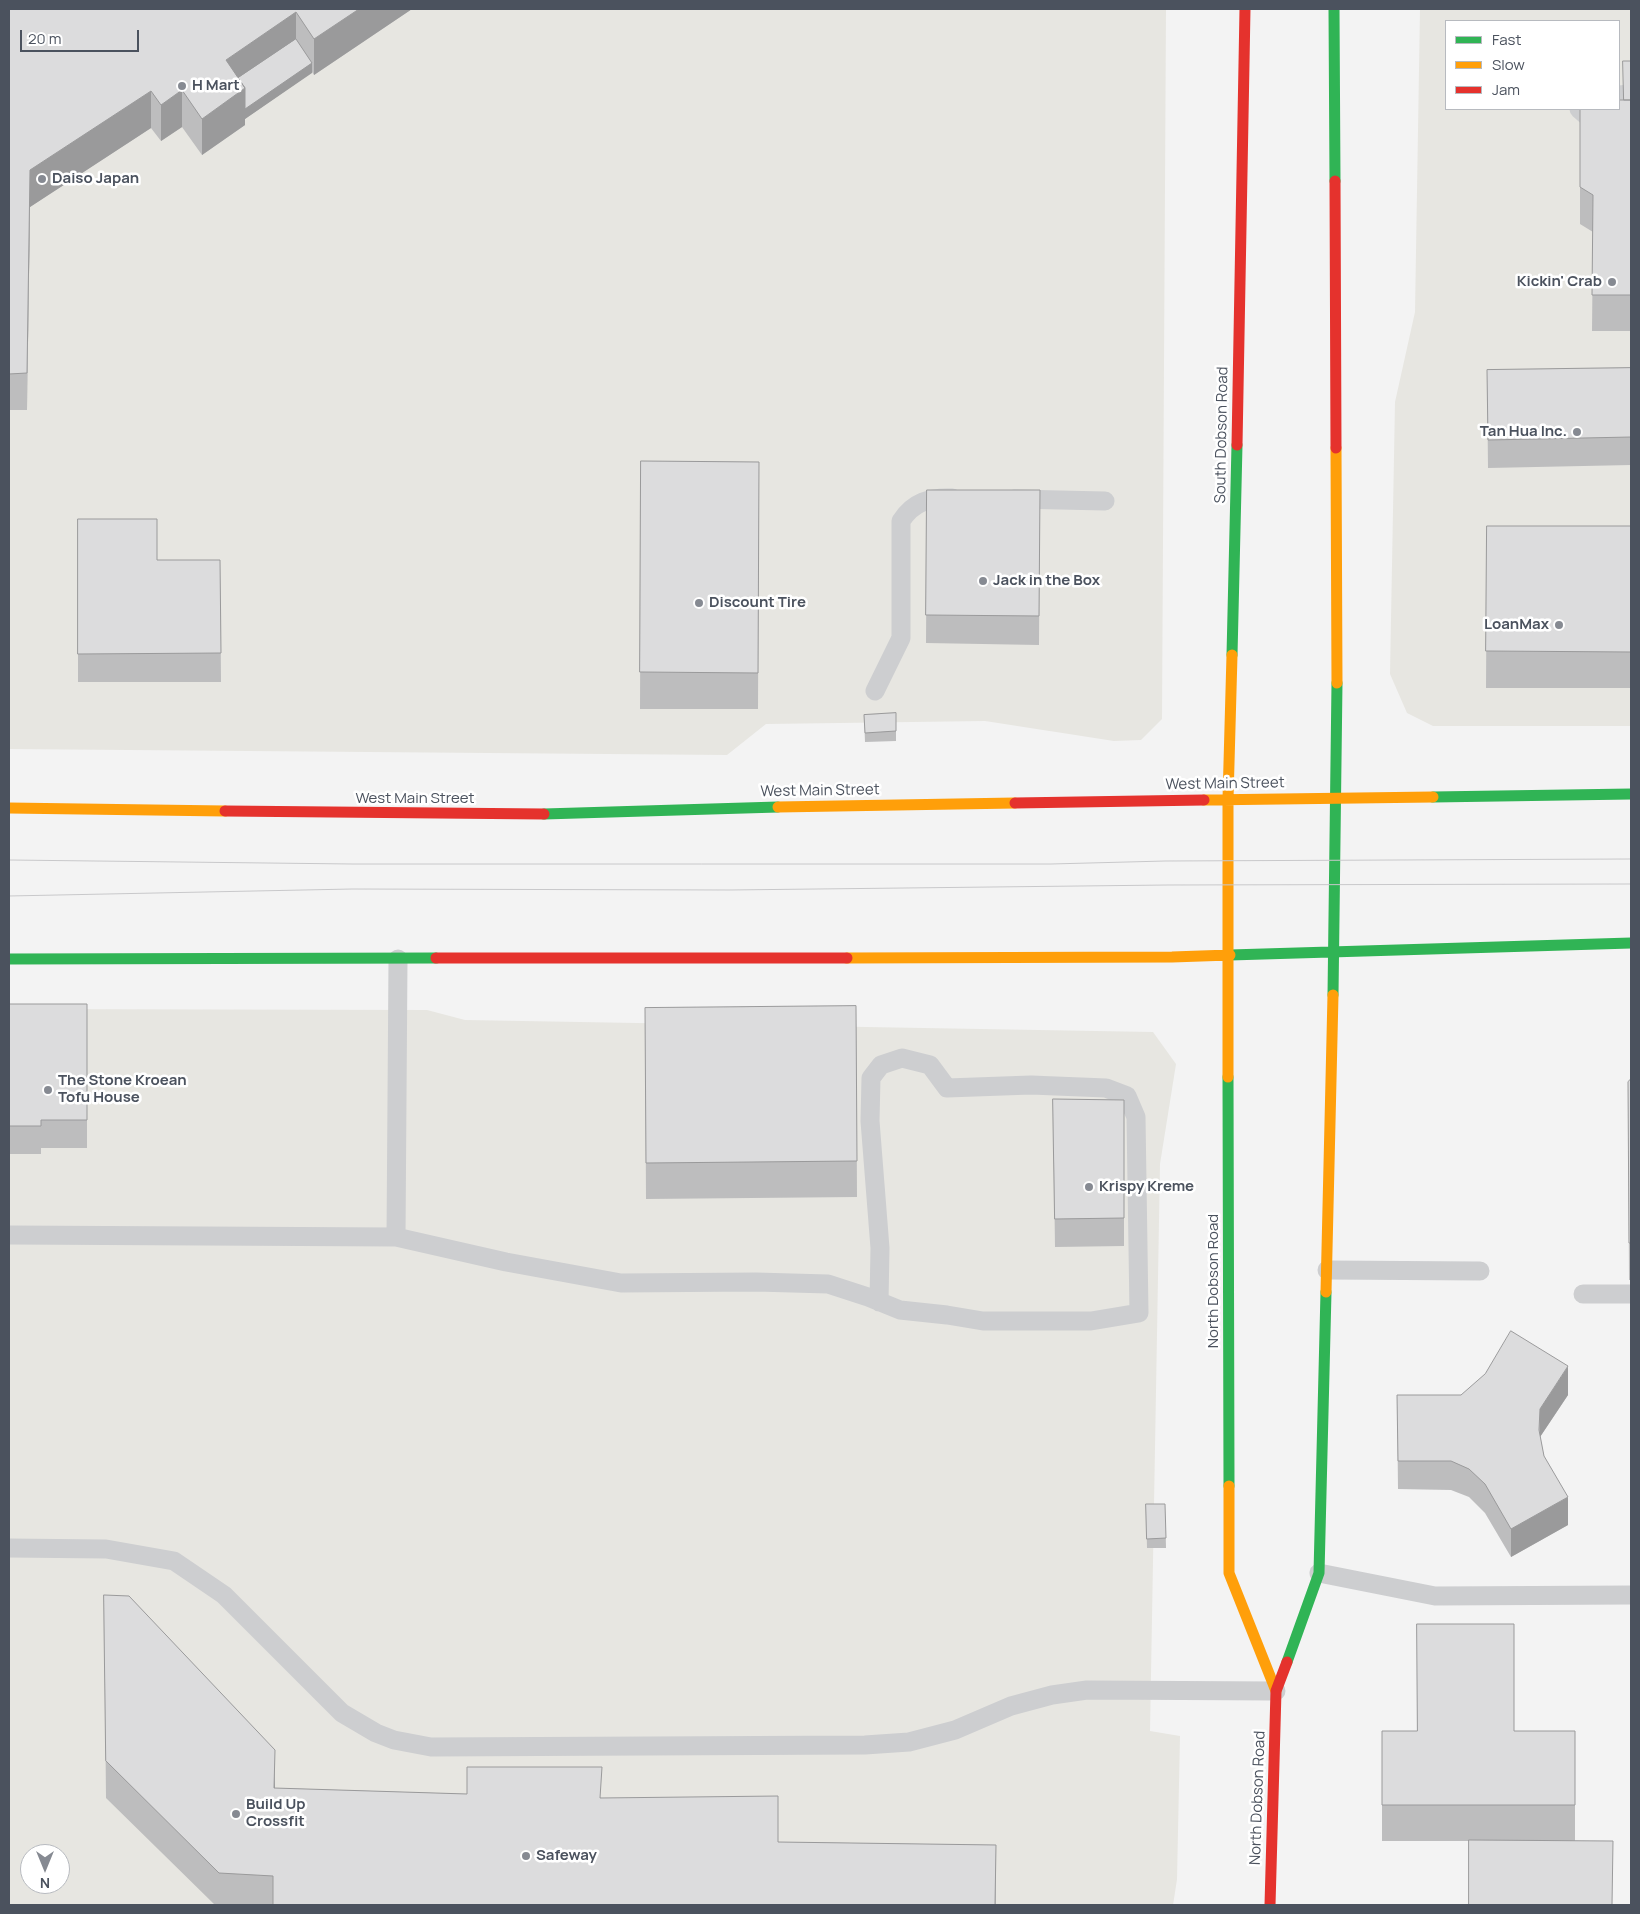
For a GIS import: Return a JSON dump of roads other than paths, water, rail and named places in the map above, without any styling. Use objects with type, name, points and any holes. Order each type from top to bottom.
[{"type":"main road","name":"South Dobson Road","points":[[1228,861],[1245,9]]},
{"type":"main road","points":[[1334,9],[1337,351],[1336,797]]},
{"type":"main road","name":"West Main Street","points":[[9,808],[360,814],[558,814],[812,805],[1631,794]]},
{"type":"main road","name":"North Dobson Road","points":[[1270,1905],[1276,1691],[1319,1573],[1336,797]]},
{"type":"main road","name":"North Dobson Road","points":[[1228,861],[1229,1573],[1276,1691]]},
{"type":"main road","points":[[9,959],[1172,957],[1631,943]]},
{"type":"lane","points":[[1581,110],[1587,116],[1631,124]]},
{"type":"lane","points":[[875,691],[901,638],[901,521],[907,512],[918,504],[936,498],[966,498]]},
{"type":"lane","points":[[996,499],[1106,501]]},
{"type":"lane","points":[[396,1237],[398,959]]},
{"type":"lane","points":[[9,1235],[396,1237],[506,1262],[622,1283],[756,1282],[828,1284],[900,1310],[983,1321],[1091,1321],[1139,1313],[1136,1117],[1127,1096],[1106,1088],[1031,1085],[947,1088],[930,1066],[902,1058],[881,1065],[871,1078],[870,1121],[880,1248],[879,1302]]},
{"type":"lane","points":[[1327,1270],[1480,1271]]},
{"type":"lane","points":[[1583,1294],[1631,1294]]},
{"type":"lane","points":[[9,1548],[106,1549],[174,1562],[224,1595],[342,1713],[376,1733],[394,1740],[431,1748],[865,1745],[909,1742],[955,1730],[1011,1706],[1087,1690],[1276,1691]]},
{"type":"lane","points":[[1319,1573],[1435,1596],[1631,1595]]},
{"type":"tram line","points":[[9,860],[352,864],[1051,864],[1165,861],[1631,859]]},
{"type":"tram line","points":[[9,896],[352,889],[729,890],[1167,885],[1631,884]]},
{"type":"place","name":"H Mart","points":[[182,86]]},
{"type":"place","name":"Daiso Japan","points":[[42,179]]},
{"type":"place","name":"Kickin' Crab","points":[[1612,282]]},
{"type":"place","name":"Tan Hua Inc.","points":[[1577,432]]},
{"type":"place","name":"Jack in the Box","points":[[983,581]]},
{"type":"place","name":"Discount Tire","points":[[699,603]]},
{"type":"place","name":"LoanMax","points":[[1559,625]]},
{"type":"place","name":"The Stone Kroean Tofu House","points":[[48,1090]]},
{"type":"place","name":"Krispy Kreme","points":[[1089,1187]]},
{"type":"place","name":"Build Up Crossfit","points":[[236,1814]]},
{"type":"place","name":"Safeway","points":[[526,1856]]}]
